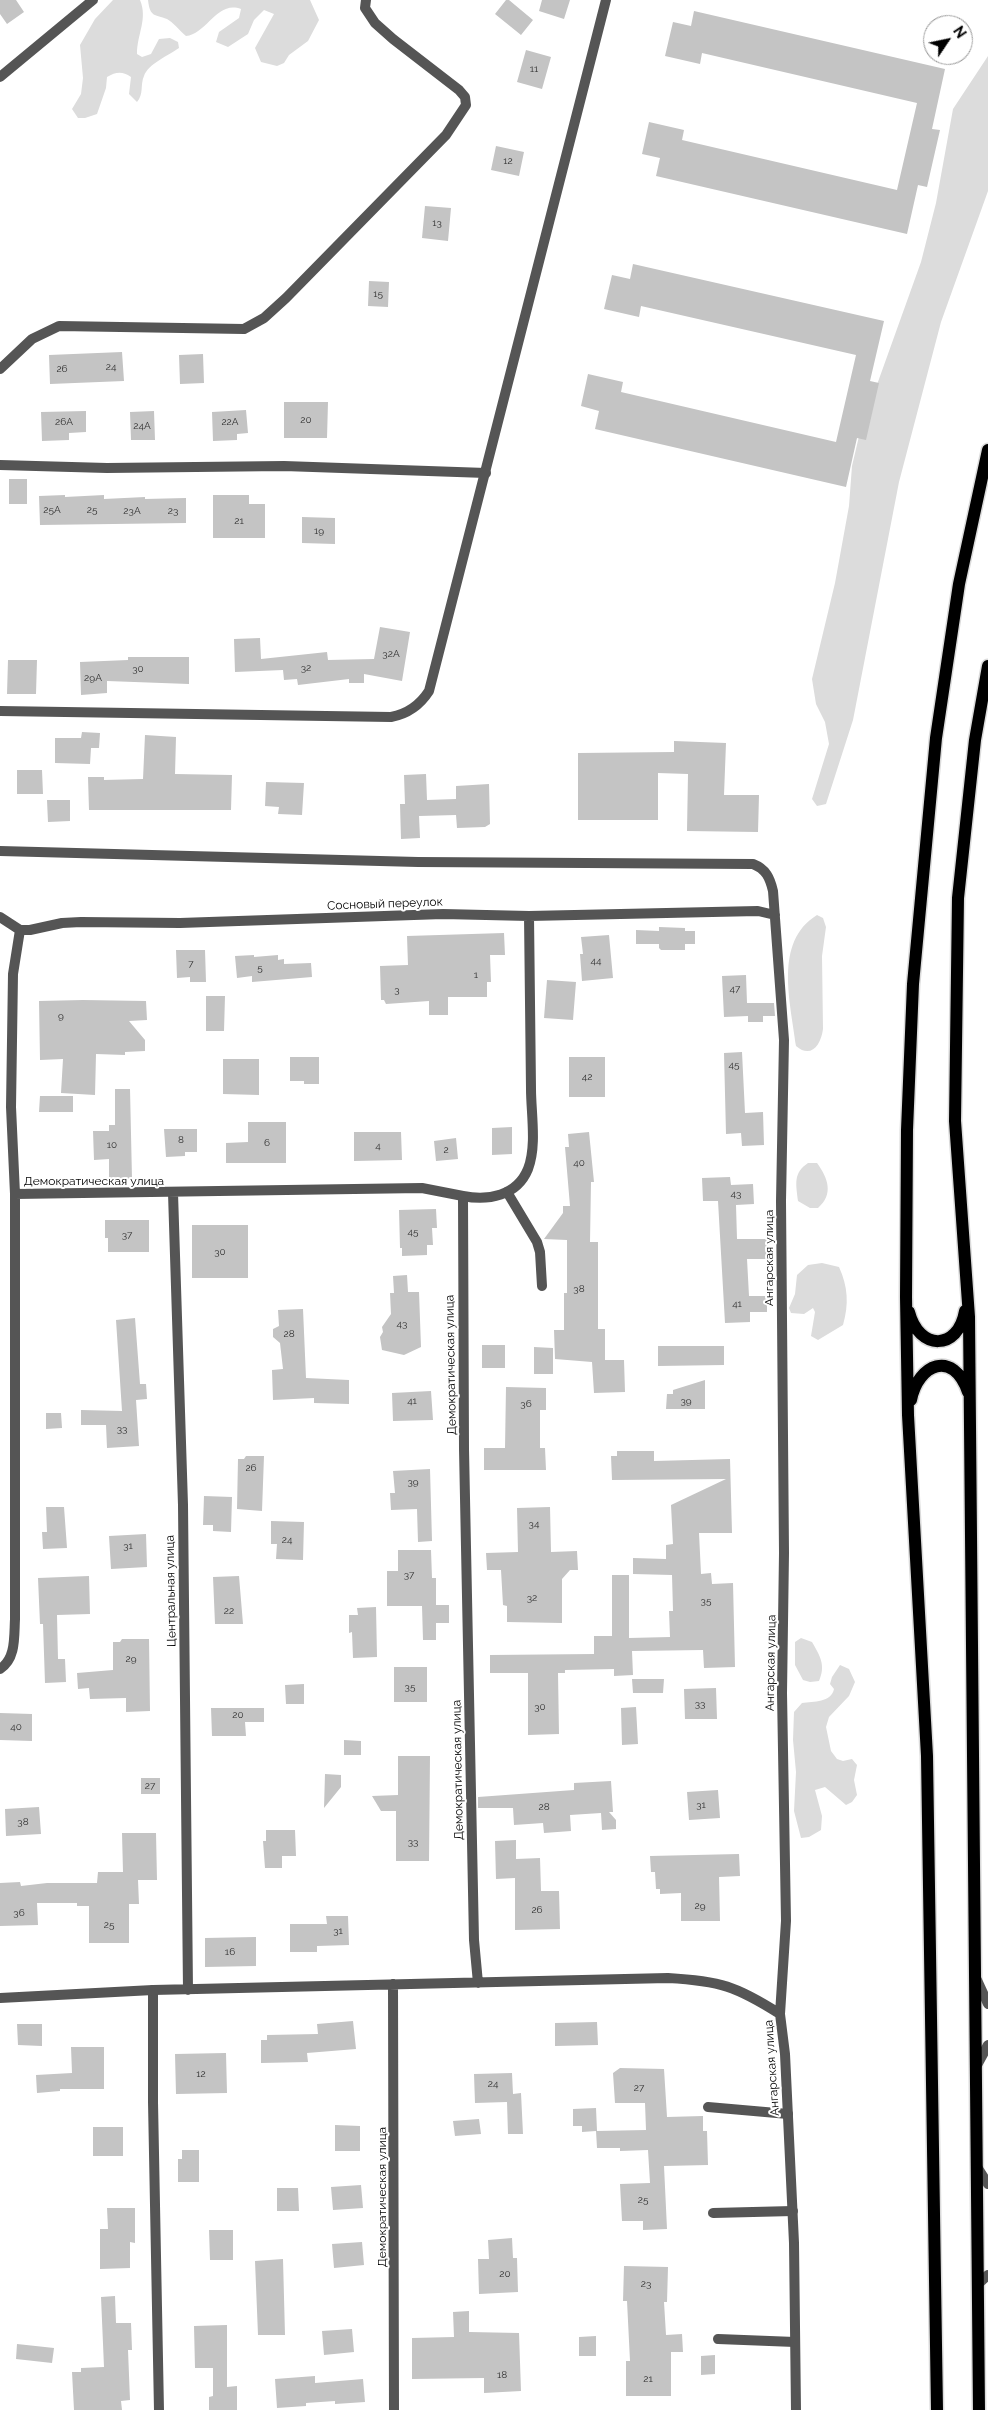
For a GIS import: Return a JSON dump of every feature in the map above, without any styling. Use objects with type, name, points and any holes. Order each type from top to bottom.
[{"type":"main road","points":[[937,2410],[927,1756],[908,1415],[906,1297],[907,1130],[914,984],[936,738],[959,584],[988,450]]},
{"type":"main road","points":[[979,2410],[970,1399],[968,1299],[955,1121],[958,898],[975,740],[988,666]]},
{"type":"main road","points":[[906,1297],[912,1324],[920,1334],[935,1342],[944,1341],[957,1331],[962,1324],[968,1299]]},
{"type":"main road","points":[[908,1415],[916,1385],[924,1374],[942,1365],[952,1367],[958,1372],[970,1399]]},
{"type":"street","points":[[0,77],[93,0]]},
{"type":"street","points":[[0,369],[32,339],[58,326],[244,329],[264,318],[286,298],[446,134],[466,105],[463,94],[459,90],[375,23],[365,8],[366,0]]},
{"type":"street","points":[[0,710],[384,717],[404,712],[418,705],[429,691],[606,0]]},
{"type":"street","points":[[0,465],[107,468],[284,466],[486,473]]},
{"type":"street","name":"Ангарская улица","points":[[0,852],[418,862],[753,864],[761,867],[771,882],[784,1040],[781,1201],[784,1553],[782,1693],[786,1921],[780,2014],[785,2054],[793,2211],[796,2410]]},
{"type":"street","name":"Сосновый переулок","points":[[20,930],[81,922],[127,924],[224,922],[451,914],[529,916],[758,911],[775,915]]},
{"type":"street","points":[[463,1196],[480,1200],[490,1199],[507,1192],[527,1170],[531,1143],[529,916]]},
{"type":"street","points":[[0,917],[20,930],[13,974],[11,1107],[15,1194],[15,1619],[11,1655],[9,1661],[0,1669]]},
{"type":"street","name":"Демократическая улица","points":[[15,1194],[422,1188],[463,1196],[464,1449],[474,1930],[478,1983]]},
{"type":"street","points":[[507,1192],[537,1242],[540,1252],[542,1286]]},
{"type":"street","name":"Центральная улица","points":[[173,1193],[182,1505],[188,1990]]},
{"type":"street","points":[[974,1974],[988,2004]]},
{"type":"street","points":[[0,1998],[153,1990],[638,1978],[710,1981],[732,1987],[780,2014]]},
{"type":"street","name":"Демократическая улица","points":[[394,1984],[394,2410]]},
{"type":"street","points":[[153,1990],[153,2102],[159,2410]]},
{"type":"street","points":[[975,2068],[988,2044]]},
{"type":"street","points":[[708,2107],[788,2114]]},
{"type":"street","points":[[977,2167],[988,2184]]},
{"type":"street","points":[[712,2213],[793,2211]]},
{"type":"street","points":[[978,2284],[988,2275]]},
{"type":"street","points":[[718,2339],[795,2342]]},
{"type":"shaded area","points":[[113,0],[140,0],[143,20],[137,54],[142,57],[151,54],[159,39],[170,38],[178,42],[179,48],[154,64],[146,72],[137,102],[129,94],[131,77],[122,73],[116,73],[107,77],[106,88],[97,114],[78,118],[72,109],[81,94],[83,78],[80,45],[95,19]]},
{"type":"shaded area","points":[[148,0],[310,0],[319,20],[308,41],[289,55],[284,63],[277,66],[261,62],[255,48],[274,14],[264,10],[254,20],[248,34],[228,47],[216,42],[219,32],[239,18],[241,9],[233,7],[225,9],[200,30],[186,36],[169,20],[152,13]]},
{"type":"shaded area","points":[[988,56],[988,191],[941,322],[899,482],[853,720],[826,804],[817,806],[812,799],[829,744],[825,722],[816,704],[812,679],[835,583],[849,506],[852,466],[860,432],[921,262],[936,203],[953,109]]},
{"type":"shaded area","points":[[817,915],[823,918],[826,927],[822,956],[823,1029],[818,1045],[811,1051],[806,1051],[796,1046],[788,974],[794,941],[803,927]]},
{"type":"shaded area","points":[[808,1163],[817,1163],[824,1174],[828,1186],[826,1197],[818,1208],[810,1208],[798,1201],[796,1184],[798,1175]]},
{"type":"shaded area","points":[[822,1263],[839,1267],[846,1289],[847,1303],[843,1325],[818,1340],[811,1336],[815,1312],[813,1308],[804,1314],[791,1313],[789,1308],[795,1294],[797,1275],[808,1265]]},
{"type":"shaded area","points":[[801,1638],[812,1642],[820,1656],[822,1670],[819,1681],[810,1682],[803,1680],[795,1665],[795,1642]]},
{"type":"shaded area","points":[[840,1665],[849,1669],[855,1682],[849,1696],[829,1717],[826,1727],[831,1751],[837,1759],[843,1761],[852,1759],[857,1765],[854,1780],[857,1795],[852,1802],[846,1805],[825,1787],[815,1790],[822,1816],[821,1830],[809,1837],[801,1838],[794,1811],[796,1772],[793,1740],[794,1712],[802,1703],[826,1699],[832,1694],[834,1689],[830,1684]]},
{"type":"building","points":[[0,0],[16,0],[24,12],[7,24],[0,14]]},
{"type":"building","points":[[506,0],[509,0],[533,20],[521,35],[495,14]]},
{"type":"building","points":[[542,0],[570,0],[564,19],[539,11]]},
{"type":"building","points":[[694,11],[945,69],[932,129],[940,130],[927,187],[918,185],[907,234],[656,176],[660,158],[642,154],[649,122],[684,130],[682,140],[897,190],[917,103],[702,53],[700,64],[665,56],[673,22],[691,26]]},
{"type":"building","points":[[526,50],[551,57],[542,89],[517,82]]},
{"type":"building","points":[[496,146],[524,152],[519,176],[491,170]]},
{"type":"building","points":[[425,206],[451,208],[448,241],[422,238]]},
{"type":"building","points":[[633,264],[884,321],[870,381],[879,383],[866,440],[857,438],[846,487],[595,429],[599,411],[581,406],[588,374],[623,382],[621,392],[836,442],[856,355],[641,306],[639,317],[604,309],[612,275],[630,279]]},
{"type":"building","points":[[369,281],[389,282],[388,307],[368,306]]},
{"type":"building","points":[[122,352],[124,381],[50,384],[49,355]]},
{"type":"building","points":[[203,354],[204,383],[180,384],[179,355]]},
{"type":"building","points":[[284,402],[328,402],[327,438],[284,438]]},
{"type":"building","points":[[246,410],[248,433],[237,434],[237,440],[213,441],[212,412]]},
{"type":"building","points":[[86,411],[86,432],[69,433],[69,440],[42,441],[41,412]]},
{"type":"building","points":[[154,411],[155,440],[131,440],[130,412]]},
{"type":"building","points":[[9,479],[27,479],[27,504],[9,504]]},
{"type":"building","points":[[65,495],[65,497],[104,495],[104,499],[186,498],[186,523],[40,525],[39,496]]},
{"type":"building","points":[[213,495],[249,495],[249,504],[265,504],[265,538],[213,538]]},
{"type":"building","points":[[302,517],[335,518],[335,544],[302,543]]},
{"type":"building","points":[[380,627],[410,632],[402,681],[364,674],[364,683],[349,683],[349,679],[298,685],[297,679],[284,680],[283,670],[235,672],[234,639],[260,638],[261,659],[327,652],[328,660],[374,659]]},
{"type":"building","points":[[128,657],[189,657],[189,684],[107,681],[107,693],[81,695],[80,662],[128,660]]},
{"type":"building","points":[[8,660],[37,660],[36,694],[7,694]]},
{"type":"building","points":[[82,732],[100,733],[99,748],[91,748],[90,764],[55,763],[55,738],[81,738]]},
{"type":"building","points":[[145,735],[176,737],[175,774],[232,775],[231,810],[89,810],[88,777],[104,777],[104,780],[143,779]]},
{"type":"building","points":[[674,741],[726,743],[724,795],[759,795],[758,832],[687,831],[688,774],[658,773],[658,820],[578,820],[578,753],[674,752]]},
{"type":"building","points":[[17,770],[42,770],[43,794],[17,794]]},
{"type":"building","points":[[426,774],[427,800],[456,799],[456,786],[489,784],[490,824],[485,827],[457,828],[456,815],[419,816],[420,838],[401,839],[400,804],[405,804],[404,775]]},
{"type":"building","points":[[266,782],[304,783],[302,815],[278,814],[279,807],[265,806]]},
{"type":"building","points":[[47,800],[70,800],[70,821],[48,822]]},
{"type":"building","points":[[659,927],[685,928],[685,931],[695,931],[695,944],[685,944],[685,950],[661,950],[659,944],[636,944],[636,930],[659,931]]},
{"type":"building","points":[[504,933],[505,955],[490,955],[491,982],[487,982],[487,997],[448,997],[448,1015],[429,1015],[429,1001],[386,1004],[384,1000],[381,1000],[380,966],[408,965],[407,936]]},
{"type":"building","points":[[609,935],[613,978],[582,981],[580,954],[583,954],[581,937]]},
{"type":"building","points":[[176,950],[205,950],[206,982],[190,982],[190,977],[177,978]]},
{"type":"building","points":[[254,955],[254,957],[278,955],[278,960],[284,959],[284,964],[311,963],[312,977],[252,982],[252,976],[237,978],[235,956]]},
{"type":"building","points":[[746,975],[747,1003],[774,1003],[775,1016],[763,1016],[763,1022],[748,1022],[748,1016],[724,1017],[722,976]]},
{"type":"building","points":[[547,980],[576,982],[573,1020],[544,1018]]},
{"type":"building","points":[[206,996],[225,996],[224,1031],[206,1031]]},
{"type":"building","points":[[39,1001],[146,1001],[147,1020],[129,1021],[145,1040],[145,1051],[125,1052],[125,1055],[96,1054],[95,1095],[61,1093],[63,1059],[40,1060]]},
{"type":"building","points":[[742,1052],[745,1113],[763,1112],[764,1145],[742,1146],[741,1133],[726,1134],[724,1053]]},
{"type":"building","points":[[290,1057],[319,1057],[319,1084],[304,1084],[304,1081],[290,1081]]},
{"type":"building","points":[[569,1057],[605,1057],[605,1097],[569,1097]]},
{"type":"building","points":[[223,1059],[259,1059],[259,1095],[223,1094]]},
{"type":"building","points":[[115,1089],[130,1089],[132,1179],[109,1179],[109,1159],[94,1160],[93,1131],[109,1131],[109,1125],[115,1125]]},
{"type":"building","points":[[40,1096],[73,1096],[73,1112],[39,1112]]},
{"type":"building","points":[[248,1122],[286,1122],[286,1163],[226,1163],[226,1143],[248,1142]]},
{"type":"building","points":[[512,1127],[512,1154],[492,1155],[492,1128]]},
{"type":"building","points":[[164,1129],[197,1129],[197,1152],[185,1152],[185,1156],[166,1157]]},
{"type":"building","points":[[354,1132],[401,1132],[402,1160],[354,1161]]},
{"type":"building","points":[[589,1132],[594,1182],[591,1182],[590,1242],[598,1242],[598,1329],[605,1329],[605,1360],[624,1360],[625,1392],[594,1393],[592,1362],[555,1359],[554,1330],[564,1330],[564,1293],[567,1293],[567,1240],[544,1239],[563,1213],[563,1206],[570,1206],[565,1147],[569,1147],[568,1134]]},
{"type":"building","points":[[456,1138],[458,1159],[436,1161],[434,1141]]},
{"type":"building","points":[[730,1177],[731,1185],[753,1184],[754,1204],[736,1205],[737,1239],[767,1239],[767,1259],[747,1259],[749,1296],[767,1296],[767,1312],[750,1312],[750,1322],[725,1323],[718,1201],[703,1201],[702,1178]]},
{"type":"building","points":[[436,1209],[437,1228],[432,1228],[433,1245],[427,1245],[427,1255],[402,1256],[399,1210]]},
{"type":"building","points":[[105,1220],[149,1220],[149,1252],[108,1252],[108,1238],[105,1238]]},
{"type":"building","points":[[192,1225],[248,1225],[248,1278],[192,1278]]},
{"type":"building","points":[[407,1275],[408,1292],[419,1292],[421,1347],[404,1355],[382,1350],[380,1337],[383,1332],[382,1327],[391,1314],[390,1293],[394,1293],[393,1276]]},
{"type":"building","points":[[303,1309],[306,1378],[349,1380],[349,1404],[314,1403],[314,1398],[273,1400],[272,1370],[283,1369],[280,1343],[273,1337],[273,1329],[279,1326],[278,1310]]},
{"type":"building","points":[[135,1318],[140,1384],[146,1384],[147,1399],[136,1400],[139,1446],[107,1448],[106,1425],[81,1425],[81,1410],[122,1411],[116,1320]]},
{"type":"building","points":[[482,1345],[505,1345],[505,1368],[482,1368]]},
{"type":"building","points":[[658,1346],[724,1346],[724,1365],[658,1366]]},
{"type":"building","points":[[534,1347],[553,1348],[553,1374],[534,1374]]},
{"type":"building","points":[[705,1380],[705,1409],[666,1409],[667,1394],[673,1394],[673,1390]]},
{"type":"building","points":[[506,1387],[546,1388],[546,1410],[540,1410],[540,1448],[545,1448],[546,1470],[484,1470],[484,1448],[505,1448]]},
{"type":"building","points":[[431,1391],[433,1420],[393,1421],[392,1393]]},
{"type":"building","points":[[46,1413],[61,1413],[62,1428],[46,1429]]},
{"type":"building","points":[[617,1451],[654,1451],[654,1461],[730,1459],[732,1533],[699,1533],[701,1574],[711,1573],[712,1584],[733,1583],[735,1667],[704,1668],[703,1650],[632,1651],[633,1675],[614,1676],[614,1669],[565,1670],[565,1673],[558,1673],[559,1734],[528,1735],[528,1673],[490,1673],[490,1655],[594,1654],[594,1636],[612,1636],[612,1575],[629,1575],[629,1638],[670,1637],[669,1611],[673,1611],[672,1575],[633,1574],[633,1558],[666,1559],[666,1545],[673,1544],[671,1505],[726,1479],[612,1480],[611,1456],[617,1456]]},
{"type":"building","points":[[246,1456],[264,1456],[262,1511],[237,1509],[238,1459],[244,1459]]},
{"type":"building","points":[[430,1469],[432,1541],[418,1542],[417,1509],[391,1510],[390,1493],[395,1493],[393,1471]]},
{"type":"building","points":[[204,1496],[232,1497],[231,1532],[213,1531],[213,1525],[203,1525]]},
{"type":"building","points":[[46,1507],[64,1507],[67,1548],[43,1549],[42,1532],[47,1532]]},
{"type":"building","points":[[550,1507],[551,1552],[577,1551],[578,1570],[570,1570],[562,1579],[562,1623],[507,1622],[507,1606],[503,1605],[501,1570],[487,1570],[486,1553],[518,1552],[517,1508]]},
{"type":"building","points":[[271,1521],[304,1522],[303,1560],[276,1559],[277,1544],[271,1544]]},
{"type":"building","points":[[146,1534],[147,1567],[111,1569],[109,1536]]},
{"type":"building","points":[[398,1550],[431,1550],[432,1578],[436,1578],[436,1605],[449,1605],[449,1623],[436,1623],[436,1640],[423,1640],[422,1606],[387,1606],[387,1571],[398,1571]]},
{"type":"building","points":[[89,1576],[90,1614],[57,1615],[58,1659],[65,1659],[66,1682],[45,1683],[43,1624],[40,1624],[38,1578]]},
{"type":"building","points":[[239,1576],[243,1624],[215,1624],[213,1577]]},
{"type":"building","points":[[376,1607],[377,1657],[353,1658],[352,1632],[349,1633],[349,1615],[358,1615],[357,1608]]},
{"type":"building","points":[[122,1639],[149,1639],[150,1711],[126,1712],[126,1698],[90,1699],[89,1688],[78,1689],[77,1673],[113,1670],[113,1642],[120,1642]]},
{"type":"building","points":[[394,1667],[427,1667],[427,1702],[394,1702]]},
{"type":"building","points":[[632,1679],[664,1679],[663,1693],[633,1693]]},
{"type":"building","points":[[304,1684],[304,1704],[286,1704],[285,1685]]},
{"type":"building","points":[[716,1688],[717,1719],[685,1719],[684,1689]]},
{"type":"building","points":[[636,1707],[638,1744],[622,1745],[621,1708]]},
{"type":"building","points":[[211,1708],[264,1708],[264,1722],[245,1722],[246,1736],[212,1736]]},
{"type":"building","points":[[0,1713],[32,1714],[32,1741],[0,1740]]},
{"type":"building","points":[[344,1740],[361,1741],[361,1755],[344,1755]]},
{"type":"building","points":[[398,1756],[430,1756],[429,1861],[396,1861],[396,1811],[381,1811],[372,1796],[398,1795]]},
{"type":"building","points":[[325,1774],[341,1775],[341,1787],[324,1808]]},
{"type":"building","points":[[141,1778],[160,1778],[160,1794],[141,1794]]},
{"type":"building","points":[[611,1781],[613,1812],[609,1812],[616,1820],[616,1829],[602,1830],[601,1813],[570,1815],[571,1831],[544,1833],[543,1823],[514,1825],[513,1808],[478,1808],[478,1797],[574,1790],[574,1783]]},
{"type":"building","points":[[718,1790],[720,1818],[689,1820],[687,1792]]},
{"type":"building","points":[[39,1807],[41,1834],[6,1836],[5,1809]]},
{"type":"building","points":[[266,1830],[295,1830],[296,1856],[282,1856],[282,1868],[265,1868],[263,1841],[266,1841]]},
{"type":"building","points":[[122,1833],[156,1833],[157,1880],[138,1880],[139,1904],[129,1904],[129,1943],[89,1943],[89,1906],[77,1906],[77,1903],[37,1903],[38,1925],[0,1926],[0,1883],[20,1882],[21,1886],[47,1883],[97,1883],[98,1872],[123,1872]]},
{"type":"building","points":[[516,1840],[516,1859],[540,1858],[541,1891],[559,1891],[560,1929],[515,1930],[515,1878],[496,1879],[495,1841]]},
{"type":"building","points":[[739,1854],[740,1876],[719,1877],[720,1921],[681,1921],[681,1893],[660,1894],[660,1889],[656,1889],[655,1872],[651,1872],[650,1856]]},
{"type":"building","points":[[326,1916],[348,1916],[349,1945],[317,1946],[317,1952],[290,1952],[290,1924],[327,1924]]},
{"type":"building","points":[[256,1937],[256,1966],[205,1967],[205,1938]]},
{"type":"building","points":[[353,2021],[356,2049],[307,2053],[308,2062],[261,2063],[261,2040],[267,2040],[267,2035],[318,2034],[317,2024]]},
{"type":"building","points":[[597,2022],[598,2045],[555,2046],[555,2023]]},
{"type":"building","points":[[17,2024],[42,2024],[42,2046],[18,2045]]},
{"type":"building","points":[[71,2047],[104,2047],[104,2089],[60,2089],[60,2091],[37,2093],[36,2075],[72,2073]]},
{"type":"building","points":[[226,2053],[227,2093],[176,2094],[175,2054]]},
{"type":"building","points":[[620,2068],[664,2069],[667,2117],[703,2116],[703,2131],[707,2131],[708,2165],[664,2166],[667,2229],[643,2230],[643,2221],[622,2221],[620,2184],[650,2183],[648,2150],[620,2151],[620,2148],[597,2148],[596,2131],[582,2132],[582,2126],[573,2126],[573,2109],[596,2108],[597,2131],[646,2130],[645,2103],[615,2103],[613,2073]]},
{"type":"building","points":[[512,2073],[513,2094],[521,2093],[523,2134],[508,2134],[507,2102],[475,2103],[474,2074]]},
{"type":"building","points":[[479,2119],[481,2134],[455,2136],[453,2121]]},
{"type":"building","points":[[335,2125],[360,2126],[360,2151],[335,2151]]},
{"type":"building","points":[[93,2127],[123,2127],[123,2156],[93,2156]]},
{"type":"building","points":[[182,2150],[199,2150],[199,2182],[178,2182],[178,2159],[182,2159]]},
{"type":"building","points":[[361,2185],[363,2208],[333,2210],[331,2187]]},
{"type":"building","points":[[277,2188],[298,2188],[299,2211],[277,2211]]},
{"type":"building","points":[[107,2208],[135,2208],[135,2243],[130,2242],[130,2268],[100,2269],[100,2229],[108,2229]]},
{"type":"building","points":[[209,2230],[233,2230],[233,2260],[210,2260]]},
{"type":"building","points":[[512,2238],[513,2258],[517,2258],[518,2292],[479,2294],[478,2259],[489,2259],[488,2240]]},
{"type":"building","points":[[362,2242],[364,2265],[334,2268],[332,2244]]},
{"type":"building","points":[[283,2259],[285,2335],[258,2335],[255,2261]]},
{"type":"building","points":[[624,2266],[668,2267],[667,2302],[664,2302],[666,2335],[682,2334],[683,2352],[671,2352],[671,2396],[626,2396],[626,2361],[630,2361],[627,2301],[623,2301]]},
{"type":"building","points":[[115,2296],[116,2323],[131,2323],[132,2350],[128,2350],[130,2400],[121,2401],[122,2410],[74,2410],[72,2372],[81,2372],[81,2368],[104,2367],[101,2297]]},
{"type":"building","points":[[469,2311],[469,2332],[519,2333],[521,2391],[484,2393],[484,2378],[412,2379],[412,2338],[454,2337],[453,2312]]},
{"type":"building","points":[[227,2325],[227,2387],[237,2386],[237,2410],[209,2410],[209,2397],[213,2396],[213,2368],[195,2368],[194,2326]]},
{"type":"building","points":[[352,2329],[354,2352],[324,2355],[322,2331]]},
{"type":"building","points":[[596,2336],[596,2356],[579,2356],[579,2337]]},
{"type":"building","points":[[17,2344],[54,2348],[52,2363],[16,2359]]},
{"type":"building","points":[[715,2355],[715,2374],[701,2375],[701,2356]]},
{"type":"building","points":[[315,2376],[315,2383],[363,2379],[365,2402],[335,2404],[335,2401],[277,2408],[275,2379]]}]
